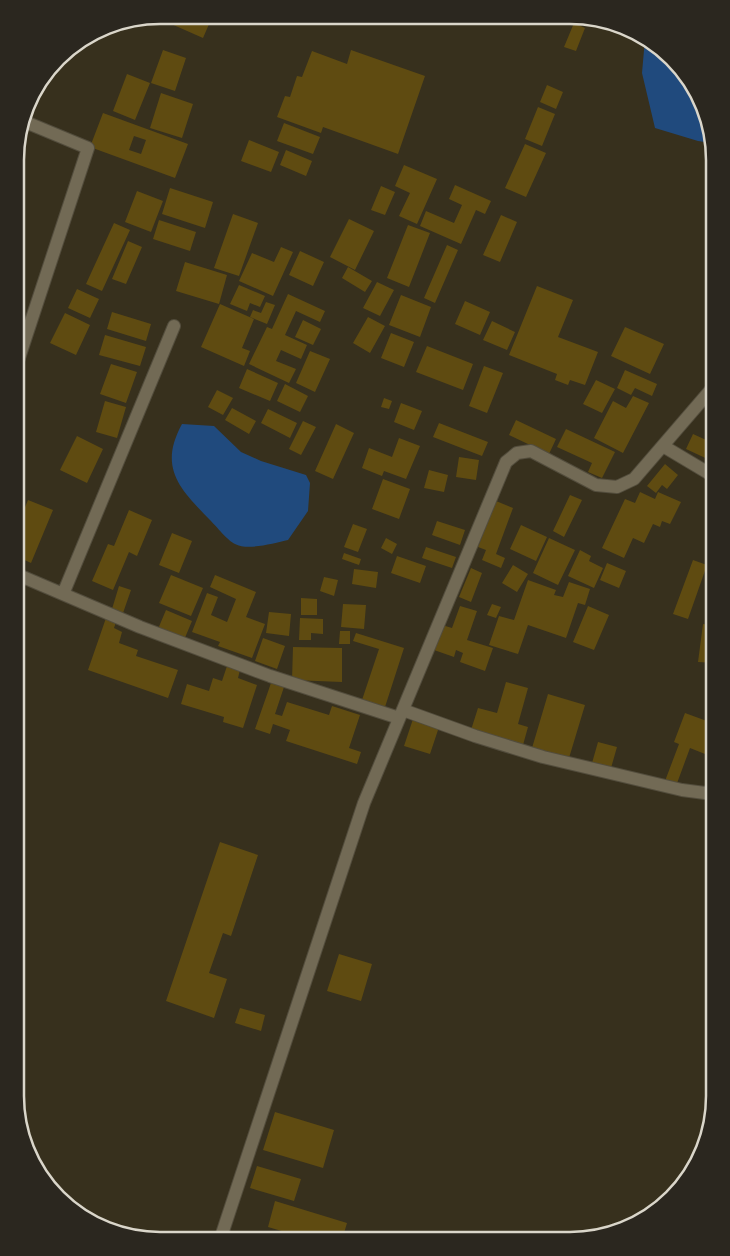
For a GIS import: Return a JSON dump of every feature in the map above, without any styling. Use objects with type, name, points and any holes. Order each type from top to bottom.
[{"type":"street","points":[[24,343],[88,148],[28,124]]},
{"type":"street","points":[[63,594],[174,326]]},
{"type":"street","points":[[223,1232],[364,803],[506,462],[517,453],[531,451],[596,485],[617,487],[634,479],[706,395]]},
{"type":"street","points":[[663,446],[706,472]]},
{"type":"street","points":[[24,577],[140,627],[270,676],[544,758],[682,790],[706,793]]},
{"type":"water","points":[[644,46],[666,64],[688,92],[702,125],[705,142],[655,128],[642,73]]},
{"type":"water","points":[[182,424],[214,426],[241,452],[261,461],[306,475],[310,483],[308,511],[288,540],[261,546],[240,546],[229,540],[199,509],[182,488],[172,466],[175,439]]},
{"type":"building","points":[[171,24],[209,24],[203,38]]},
{"type":"building","points":[[574,24],[585,28],[576,51],[564,47]]},
{"type":"building","points":[[163,50],[186,58],[175,91],[151,83]]},
{"type":"building","points":[[351,50],[425,76],[398,154],[323,127],[321,133],[277,117],[285,96],[290,97],[297,76],[302,77],[312,51],[347,64]]},
{"type":"building","points":[[127,74],[150,83],[135,120],[113,111]]},
{"type":"building","points":[[547,85],[563,92],[556,109],[540,102]]},
{"type":"building","points":[[161,93],[193,104],[182,138],[150,128]]},
{"type":"building","points":[[538,107],[555,114],[542,146],[525,139]]},
{"type":"building","points":[[103,113],[188,144],[175,178],[90,147]],"holes":[[[134,136],[146,140],[141,154],[129,150]]]},
{"type":"building","points":[[284,123],[320,137],[313,154],[277,141]]},
{"type":"building","points":[[249,140],[279,152],[271,172],[241,161]]},
{"type":"building","points":[[525,144],[546,153],[526,197],[505,188]]},
{"type":"building","points":[[286,150],[312,161],[306,176],[280,165]]},
{"type":"building","points":[[404,165],[437,179],[417,224],[399,216],[410,193],[395,186]]},
{"type":"building","points":[[455,185],[491,201],[485,214],[476,210],[461,244],[420,226],[426,211],[454,223],[462,205],[449,199]]},
{"type":"building","points":[[381,186],[395,192],[385,215],[371,210]]},
{"type":"building","points":[[170,188],[213,202],[205,228],[162,214]]},
{"type":"building","points":[[137,191],[163,201],[151,232],[125,222]]},
{"type":"building","points":[[233,214],[258,223],[239,276],[214,268]]},
{"type":"building","points":[[501,215],[517,222],[500,262],[483,255]]},
{"type":"building","points":[[349,219],[374,231],[355,270],[330,257]]},
{"type":"building","points":[[159,220],[196,232],[190,251],[153,239]]},
{"type":"building","points":[[114,223],[130,230],[102,291],[86,284]]},
{"type":"building","points":[[408,225],[430,233],[409,287],[387,278]]},
{"type":"building","points":[[128,241],[142,247],[126,284],[112,279]]},
{"type":"building","points":[[447,245],[458,250],[435,303],[424,298]]},
{"type":"building","points":[[281,247],[293,252],[273,296],[239,281],[252,253],[274,262]]},
{"type":"building","points":[[300,251],[324,262],[313,286],[289,275]]},
{"type":"building","points":[[185,262],[227,275],[219,304],[176,291]]},
{"type":"building","points":[[348,267],[372,281],[365,292],[342,278]]},
{"type":"building","points":[[377,282],[394,290],[380,316],[363,308]]},
{"type":"building","points":[[239,285],[265,296],[260,307],[250,303],[247,311],[230,304]]},
{"type":"building","points":[[537,286],[573,300],[558,337],[598,352],[585,385],[570,380],[568,385],[555,380],[557,374],[509,355]]},
{"type":"building","points":[[77,289],[99,299],[90,318],[68,308]]},
{"type":"building","points":[[288,294],[325,311],[320,322],[296,311],[285,335],[307,345],[301,359],[281,350],[276,361],[296,369],[289,383],[249,364],[267,327],[272,329]]},
{"type":"building","points":[[401,295],[431,307],[420,337],[389,325]]},
{"type":"building","points":[[465,301],[490,312],[480,335],[455,324]]},
{"type":"building","points":[[266,302],[275,305],[267,324],[250,317],[253,310],[261,313]]},
{"type":"building","points":[[220,304],[254,319],[242,348],[250,351],[244,366],[201,347]]},
{"type":"building","points":[[112,312],[151,324],[146,341],[107,329]]},
{"type":"building","points":[[65,313],[90,325],[76,355],[50,343]]},
{"type":"building","points":[[368,317],[385,326],[370,353],[353,343]]},
{"type":"building","points":[[303,320],[321,329],[313,345],[295,337]]},
{"type":"building","points":[[492,321],[515,332],[507,350],[483,340]]},
{"type":"building","points":[[625,327],[664,344],[650,374],[611,356]]},
{"type":"building","points":[[391,333],[414,342],[404,367],[381,358]]},
{"type":"building","points":[[105,335],[146,347],[140,366],[99,355]]},
{"type":"building","points":[[427,346],[473,364],[463,390],[416,372]]},
{"type":"building","points":[[310,351],[330,359],[315,392],[296,383]]},
{"type":"building","points":[[111,364],[137,372],[126,403],[100,394]]},
{"type":"building","points":[[484,366],[503,373],[487,413],[469,406]]},
{"type":"building","points":[[247,369],[278,383],[270,401],[239,388]]},
{"type":"building","points":[[625,370],[657,384],[652,396],[635,388],[631,395],[617,388]]},
{"type":"building","points":[[596,380],[615,389],[602,413],[583,404]]},
{"type":"building","points":[[285,384],[308,396],[300,412],[277,401]]},
{"type":"building","points":[[217,390],[233,398],[223,415],[208,407]]},
{"type":"building","points":[[633,396],[649,403],[623,453],[594,438],[613,401],[626,408]]},
{"type":"building","points":[[384,398],[392,401],[389,409],[381,407]]},
{"type":"building","points":[[105,401],[126,407],[117,438],[96,432]]},
{"type":"building","points":[[401,403],[422,411],[414,430],[394,422]]},
{"type":"building","points":[[232,408],[256,421],[249,434],[225,420]]},
{"type":"building","points":[[268,409],[297,423],[290,438],[261,423]]},
{"type":"building","points":[[516,420],[556,439],[549,454],[509,435]]},
{"type":"building","points":[[303,421],[316,427],[301,455],[289,449]]},
{"type":"building","points":[[439,423],[488,442],[482,456],[433,437]]},
{"type":"building","points":[[336,424],[354,433],[333,479],[315,471]]},
{"type":"building","points":[[566,429],[615,452],[602,478],[588,472],[592,463],[557,447]]},
{"type":"building","points":[[693,434],[706,440],[706,458],[686,449]]},
{"type":"building","points":[[77,436],[103,449],[87,483],[60,470]]},
{"type":"building","points":[[399,438],[420,446],[406,479],[384,471],[382,476],[362,468],[369,448],[392,457]]},
{"type":"building","points":[[459,457],[479,460],[476,480],[456,477]]},
{"type":"building","points":[[665,464],[678,475],[667,489],[662,485],[656,493],[647,486]]},
{"type":"building","points":[[429,470],[448,475],[444,492],[424,488]]},
{"type":"building","points":[[383,479],[410,489],[399,519],[372,509]]},
{"type":"building","points":[[640,492],[655,499],[658,492],[681,502],[670,524],[662,521],[660,527],[653,524],[644,543],[633,538],[624,558],[602,548],[625,499],[635,503]]},
{"type":"building","points":[[570,495],[582,500],[564,537],[553,531]]},
{"type":"building","points":[[28,500],[53,510],[31,563],[24,560],[24,510]]},
{"type":"building","points":[[496,501],[513,508],[496,554],[505,558],[501,568],[482,560],[486,550],[478,547]]},
{"type":"building","points":[[129,510],[152,520],[137,556],[129,552],[113,590],[92,581],[108,544],[114,546]]},
{"type":"building","points":[[437,521],[465,530],[460,545],[432,535]]},
{"type":"building","points":[[353,524],[367,529],[358,552],[344,547]]},
{"type":"building","points":[[521,525],[547,537],[536,561],[510,549]]},
{"type":"building","points":[[172,533],[192,541],[179,573],[159,565]]},
{"type":"building","points":[[386,538],[397,544],[392,554],[381,548]]},
{"type":"building","points":[[549,538],[575,550],[558,585],[533,573]]},
{"type":"building","points":[[426,547],[456,557],[452,568],[422,558]]},
{"type":"building","points":[[580,550],[591,556],[589,561],[603,568],[594,588],[568,576]]},
{"type":"building","points":[[344,553],[361,559],[359,565],[342,559]]},
{"type":"building","points":[[397,556],[426,566],[420,583],[391,573]]},
{"type":"building","points":[[693,560],[706,565],[688,619],[673,614]]},
{"type":"building","points":[[607,563],[626,571],[619,588],[600,580]]},
{"type":"building","points":[[513,565],[528,574],[517,592],[502,583]]},
{"type":"building","points":[[471,568],[482,573],[471,602],[459,597]]},
{"type":"building","points":[[354,569],[378,572],[376,588],[352,584]]},
{"type":"building","points":[[171,575],[203,588],[191,616],[159,603]]},
{"type":"building","points":[[215,575],[256,592],[246,617],[265,624],[252,658],[218,646],[220,642],[192,632],[207,593],[218,597],[211,615],[227,622],[236,599],[210,587]]},
{"type":"building","points":[[324,577],[338,580],[334,596],[320,591]]},
{"type":"building","points":[[528,580],[556,590],[554,595],[563,597],[569,582],[590,589],[585,605],[578,603],[566,638],[528,625],[518,654],[489,645],[499,616],[514,620]]},
{"type":"building","points":[[119,586],[131,590],[123,613],[112,609]]},
{"type":"building","points":[[301,598],[317,599],[317,615],[301,615]]},
{"type":"building","points":[[343,604],[366,605],[364,629],[341,627]]},
{"type":"building","points":[[492,604],[501,607],[496,618],[487,615]]},
{"type":"building","points":[[460,606],[477,611],[467,640],[493,648],[485,671],[460,662],[463,653],[456,650],[454,657],[434,650],[442,625],[452,628]]},
{"type":"building","points":[[588,606],[609,615],[594,650],[573,642]]},
{"type":"building","points":[[166,610],[192,621],[184,640],[158,629]]},
{"type":"building","points":[[269,612],[291,614],[289,636],[266,633]]},
{"type":"building","points":[[106,618],[116,622],[114,628],[122,632],[119,643],[138,650],[136,656],[178,670],[168,698],[88,670]]},
{"type":"building","points":[[300,618],[323,619],[323,634],[311,633],[311,640],[299,640]]},
{"type":"building","points":[[703,624],[706,624],[706,662],[698,662]]},
{"type":"building","points":[[340,631],[350,631],[350,644],[339,644]]},
{"type":"building","points":[[356,633],[404,648],[385,707],[362,700],[379,649],[353,641]]},
{"type":"building","points":[[263,638],[285,646],[277,669],[255,661]]},
{"type":"building","points":[[293,647],[342,648],[342,682],[292,680]]},
{"type":"building","points":[[227,666],[240,670],[238,678],[257,685],[243,728],[223,722],[224,717],[181,704],[187,684],[209,691],[213,678],[222,681]]},
{"type":"building","points":[[506,682],[528,688],[518,724],[528,727],[523,745],[471,730],[478,708],[497,713]]},
{"type":"building","points":[[271,683],[284,687],[275,714],[282,716],[287,702],[329,715],[332,706],[360,715],[349,748],[361,752],[357,764],[286,741],[290,730],[273,724],[270,734],[255,729]]},
{"type":"building","points":[[548,694],[585,705],[569,758],[532,748]]},
{"type":"building","points":[[685,713],[706,721],[706,754],[690,748],[676,786],[665,781],[679,744],[674,742]]},
{"type":"building","points":[[413,719],[439,727],[430,754],[404,746]]},
{"type":"building","points":[[598,742],[617,747],[611,768],[592,763]]},
{"type":"building","points":[[220,842],[258,855],[231,936],[223,933],[209,973],[227,979],[214,1018],[166,1001]]},
{"type":"building","points":[[339,954],[372,964],[361,1001],[327,991]]},
{"type":"building","points":[[240,1008],[265,1015],[261,1031],[235,1023]]},
{"type":"building","points":[[275,1112],[334,1130],[323,1168],[263,1150]]},
{"type":"building","points":[[257,1166],[301,1179],[294,1201],[250,1188]]},
{"type":"building","points":[[275,1201],[347,1223],[344,1232],[285,1232],[268,1227]]}]
